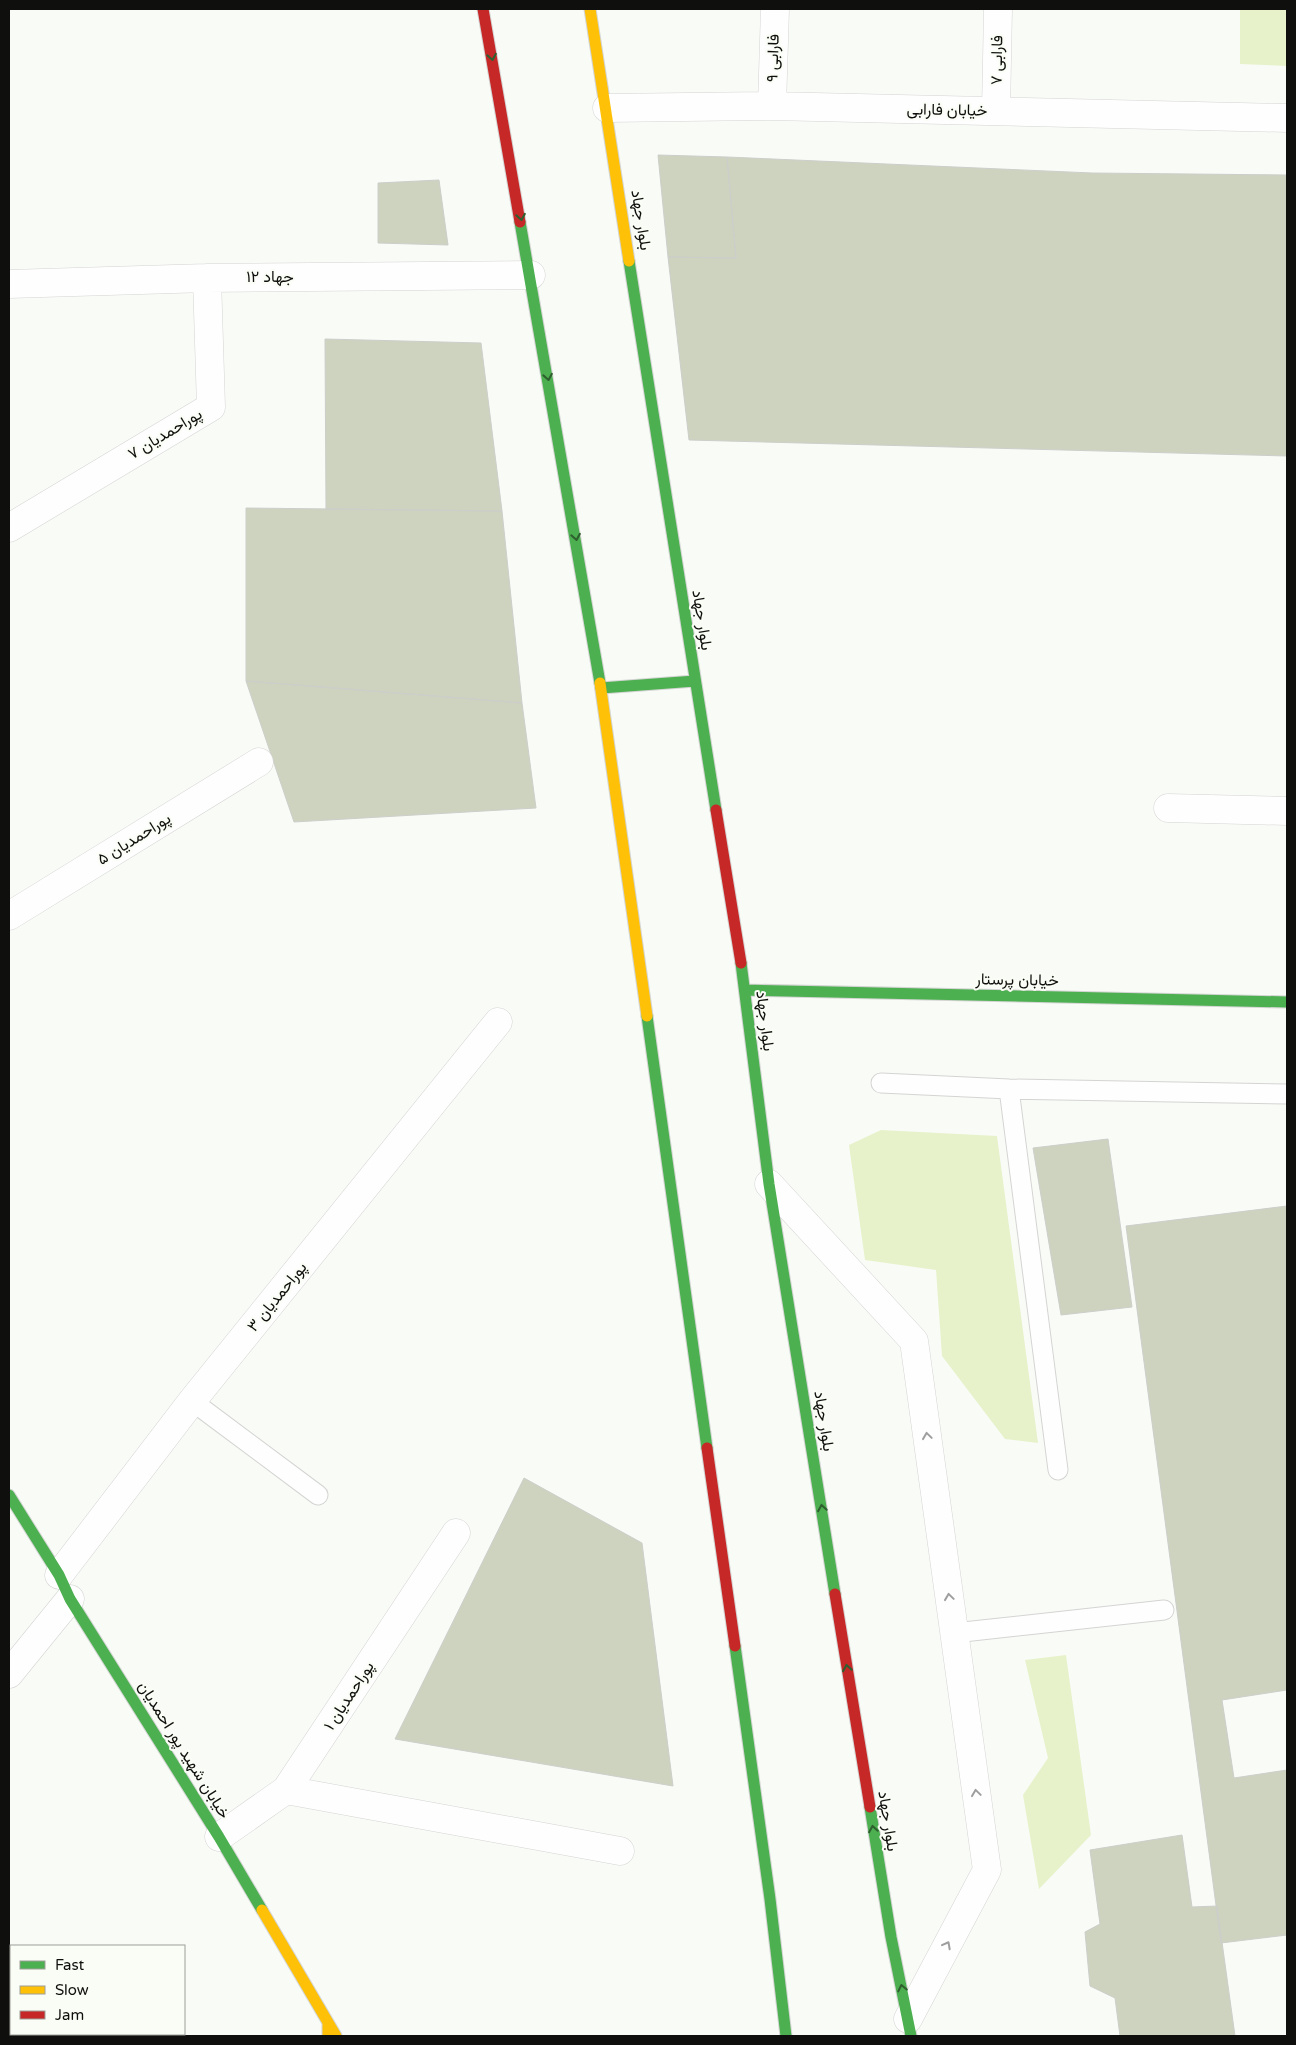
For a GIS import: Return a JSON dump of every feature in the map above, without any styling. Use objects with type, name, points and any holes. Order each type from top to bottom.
[{"type":"main road","points":[[483,9],[531,275],[601,688],[770,1899],[786,2036]]},
{"type":"main road","name":"بلوار جهاد","points":[[590,9],[607,108],[694,681],[745,990],[769,1184],[891,1937],[910,2028]]},
{"type":"main road","points":[[601,688],[694,681]]},
{"type":"main road","name":"خیابان پرستار","points":[[745,990],[1287,1002]]},
{"type":"main road","name":"خیابان شهید پور احمدیان","points":[[9,1495],[219,1837],[328,2031],[336,2036]]},
{"type":"street","name":"فارابی ۹","points":[[772,106],[775,9]]},
{"type":"street","name":"فارابی ۷","points":[[996,111],[998,9]]},
{"type":"street","name":"خیابان فارابی","points":[[607,108],[772,106],[1287,118]]},
{"type":"street","name":"جهاد ۱۲","points":[[9,284],[207,278],[531,275]]},
{"type":"street","name":"پوراحمدیان ۷","points":[[9,528],[211,406],[207,278]]},
{"type":"street","name":"پوراحمدیان ۵","points":[[9,916],[259,762]]},
{"type":"street","points":[[1168,808],[1287,812]]},
{"type":"street","name":"پوراحمدیان ۳","points":[[9,1674],[65,1587],[192,1402],[498,1022]]},
{"type":"street","points":[[769,1184],[914,1341],[986,1870],[910,2028]]},
{"type":"street","name":"پوراحمدیان ۱","points":[[219,1837],[286,1790],[456,1533]]},
{"type":"street","points":[[286,1790],[620,1851]]},
{"type":"lane","points":[[881,1083],[1009,1089],[1287,1094]]},
{"type":"lane","points":[[1009,1089],[1058,1470]]},
{"type":"lane","points":[[192,1402],[318,1495]]},
{"type":"lane","points":[[954,1633],[1164,1610]]},
{"type":"green space","points":[[1240,9],[1287,9],[1287,66],[1240,64]]},
{"type":"green space","points":[[881,1130],[997,1136],[1038,1443],[1005,1439],[942,1356],[936,1270],[865,1260],[849,1145]]},
{"type":"green space","points":[[1066,1655],[1091,1835],[1039,1889],[1023,1795],[1048,1758],[1025,1660]]},
{"type":"building","points":[[658,155],[727,157],[736,258],[668,257]]},
{"type":"building","points":[[727,157],[1092,173],[1287,175],[1287,456],[689,440],[668,257],[736,258]]},
{"type":"building","points":[[439,180],[448,245],[378,243],[378,183]]},
{"type":"building","points":[[325,339],[481,343],[502,511],[326,509]]},
{"type":"building","points":[[246,508],[502,511],[522,703],[246,681]]},
{"type":"building","points":[[246,681],[522,703],[536,808],[294,822]]},
{"type":"building","points":[[1108,1139],[1132,1307],[1061,1315],[1033,1148]]},
{"type":"building","points":[[1287,1206],[1287,1690],[1222,1700],[1234,1778],[1287,1770],[1287,1935],[1221,1943],[1126,1226]]},
{"type":"building","points":[[524,1478],[642,1543],[673,1786],[395,1739]]},
{"type":"building","points":[[1182,1835],[1192,1907],[1217,1906],[1235,2036],[1120,2036],[1115,1998],[1090,1986],[1085,1932],[1100,1924],[1090,1850]]},
{"type":"traffic: fast","points":[[520,222],[600,683]]},
{"type":"traffic: fast","points":[[629,261],[716,810]]},
{"type":"traffic: fast","points":[[601,688],[695,681]]},
{"type":"traffic: fast","points":[[741,963],[769,1184],[835,1594]]},
{"type":"traffic: fast","points":[[745,990],[1287,1002]]},
{"type":"traffic: fast","points":[[647,1016],[707,1448]]},
{"type":"traffic: fast","points":[[9,1495],[59,1575],[70,1599],[219,1837],[262,1910]]},
{"type":"traffic: fast","points":[[735,1646],[770,1899],[786,2036]]},
{"type":"traffic: fast","points":[[870,1807],[891,1937],[911,2036]]},
{"type":"traffic: slow","points":[[590,9],[629,261]]},
{"type":"traffic: slow","points":[[600,683],[647,1016]]},
{"type":"traffic: slow","points":[[262,1910],[336,2036]]},
{"type":"traffic: slow","points":[[328,2025],[328,2036]]},
{"type":"traffic: jam","points":[[483,9],[520,222]]},
{"type":"traffic: jam","points":[[716,810],[741,963]]},
{"type":"traffic: jam","points":[[707,1448],[735,1646]]},
{"type":"traffic: jam","points":[[835,1594],[870,1807]]}]
